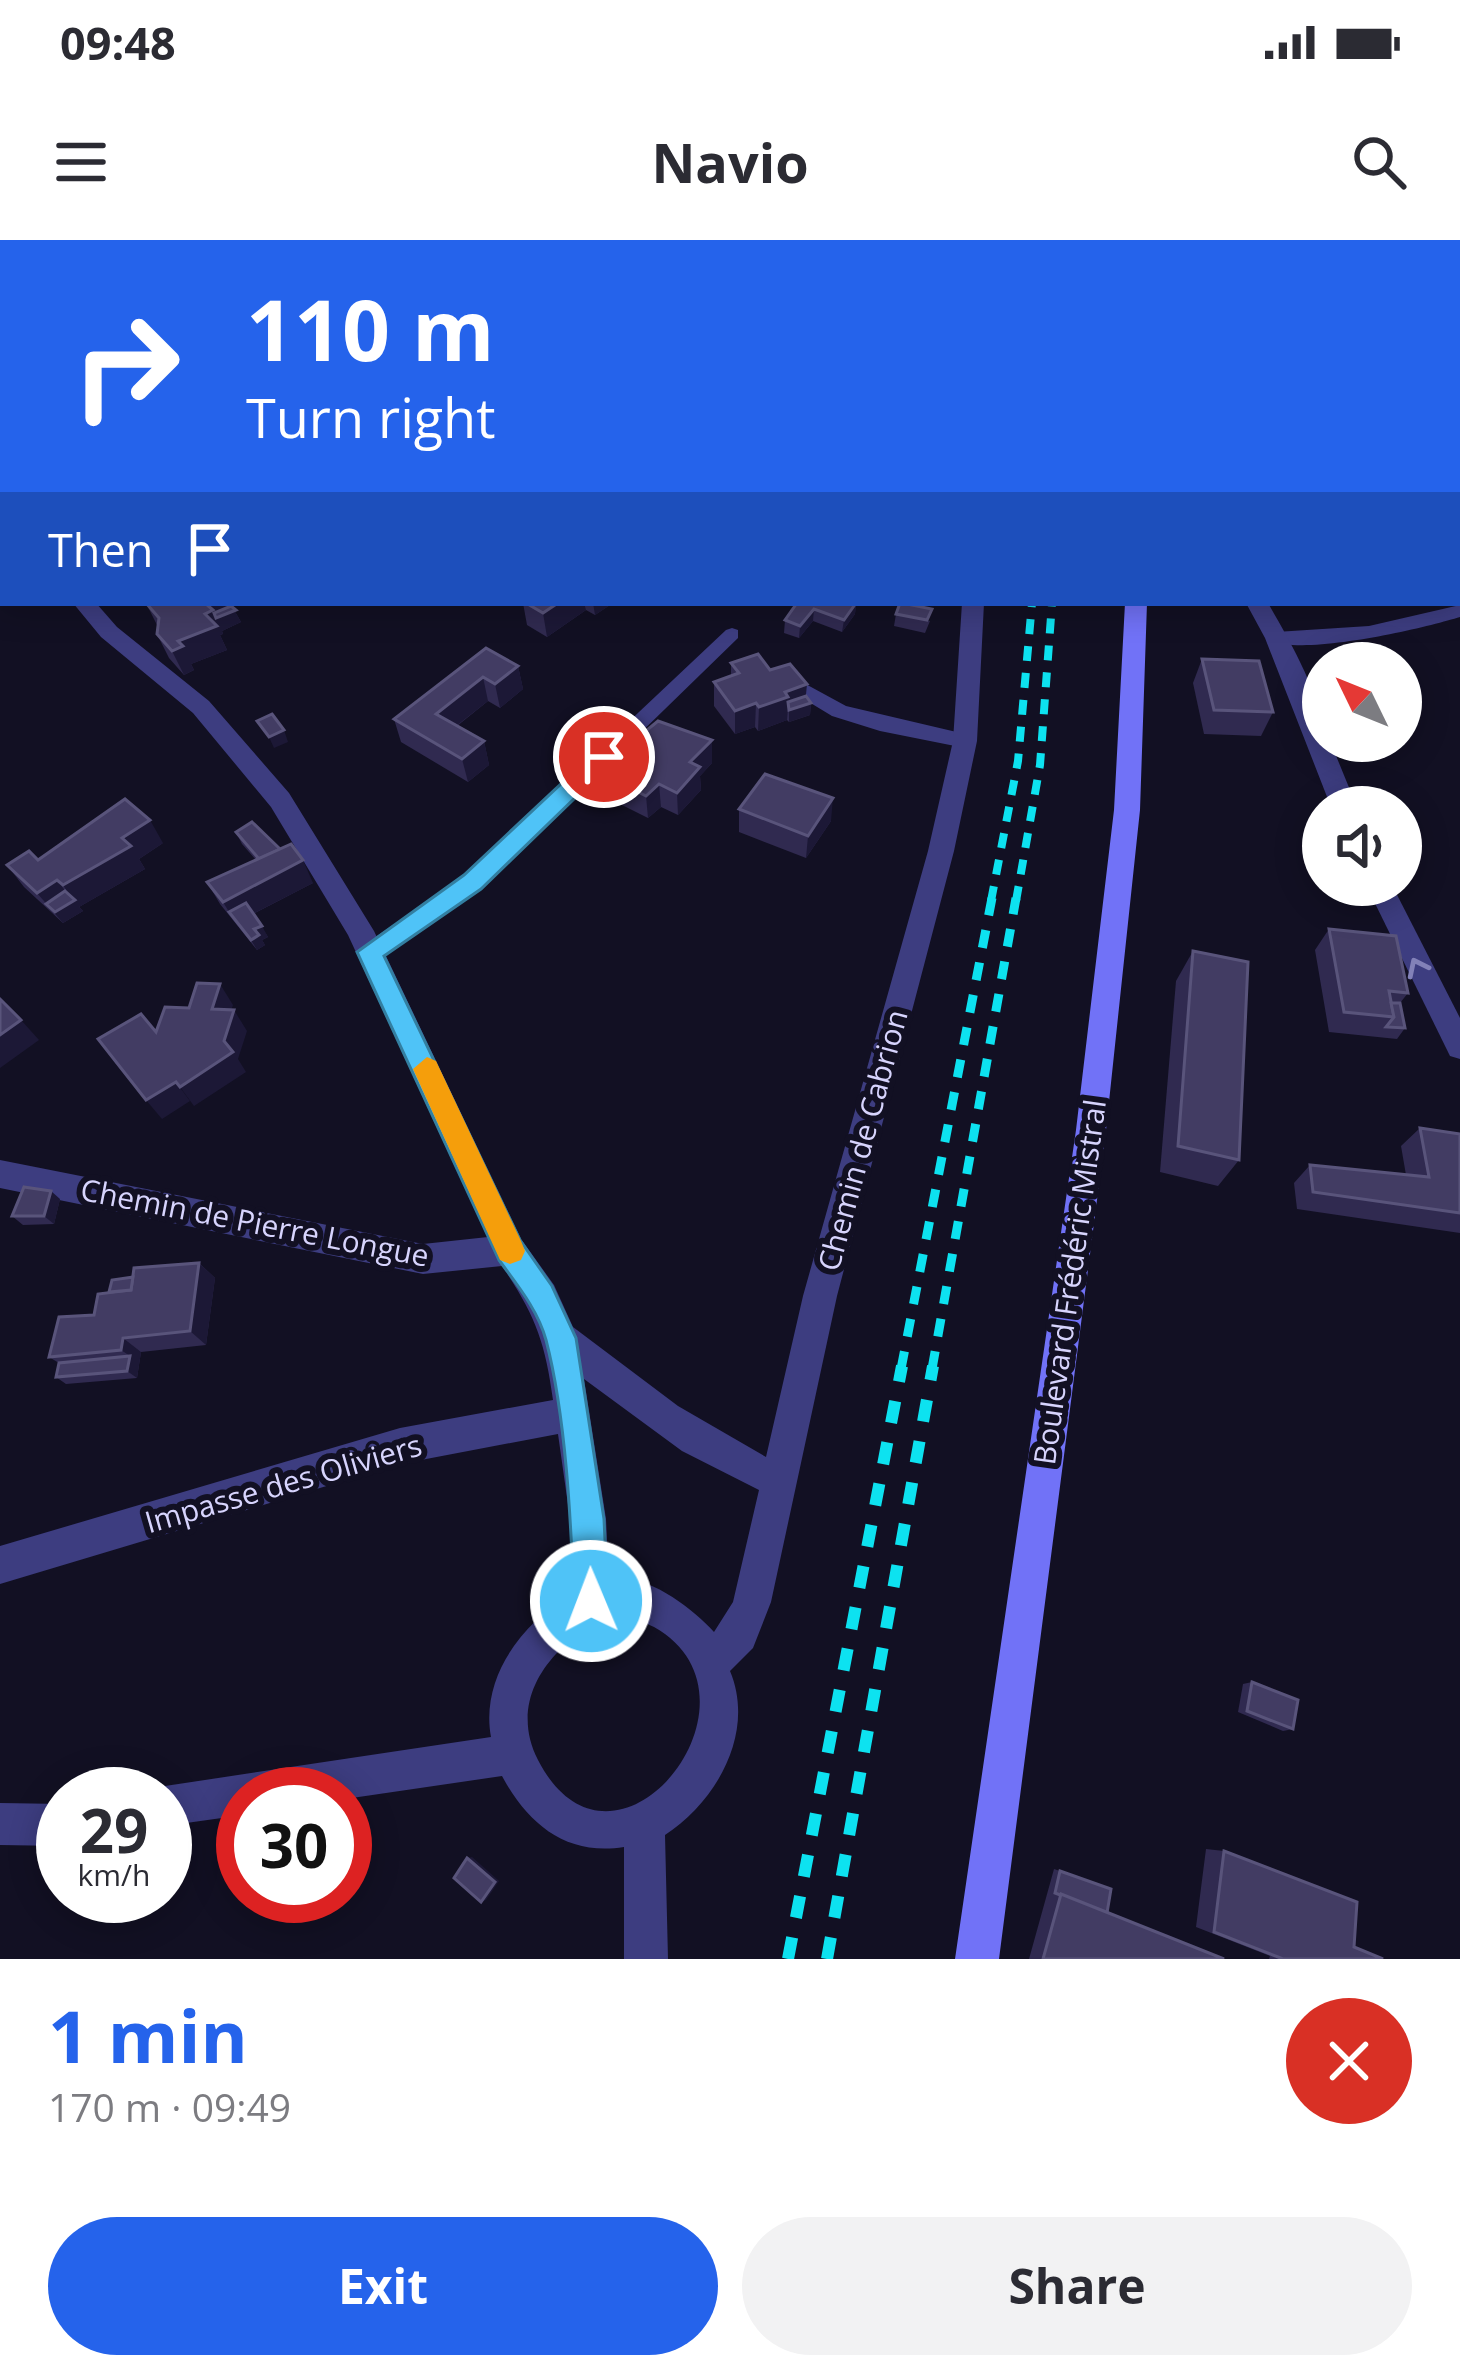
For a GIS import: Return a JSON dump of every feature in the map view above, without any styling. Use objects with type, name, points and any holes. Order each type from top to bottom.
[{"type":"main road","name":"Boulevard Frédéric Mistral","points":[[977,1959],[1094,1107],[1127,810],[1136,606]]},
{"type":"street","points":[[87,606],[109,632],[201,707],[280,800],[370,952],[510,1250],[542,1296],[561,1338],[588,1519],[591,1601]]},
{"type":"street","name":"Chemin de Cabrion","points":[[711,1663],[740,1634],[752,1602],[820,1295],[941,851],[965,741],[973,606]]},
{"type":"street","points":[[1259,606],[1336,786]]},
{"type":"street","points":[[1390,906],[1460,1047]]},
{"type":"street","name":"Chemin de Pierre Longue","points":[[0,1174],[423,1259],[510,1250]]},
{"type":"street","points":[[561,1338],[600,1371],[745,1469],[780,1480]]},
{"type":"street","name":"Impasse des Oliviers","points":[[0,1565],[400,1446],[569,1414]]},
{"type":"street","points":[[620,1596],[649,1600],[674,1613],[696,1635],[711,1663],[718,1693],[718,1726],[710,1757],[671,1809],[644,1825],[616,1831],[565,1820],[542,1804],[514,1754],[513,1690],[525,1659],[565,1613],[591,1601],[620,1596]]},
{"type":"street","points":[[192,1802],[514,1754]]},
{"type":"street","points":[[0,1824],[36,1825]]},
{"type":"street","points":[[644,1825],[646,1959]]},
{"type":"lane","points":[[1276,638],[1322,639],[1411,627],[1460,611]]},
{"type":"lane","points":[[370,952],[472,882],[732,634]]},
{"type":"lane","points":[[766,672],[788,677],[839,710],[880,724],[965,741]]},
{"type":"building","points":[[149,606],[208,606],[213,610],[205,614],[217,626],[178,641],[183,646],[172,651],[157,634],[159,618]]},
{"type":"building","points":[[231,606],[236,610],[216,618],[214,613]]},
{"type":"building","points":[[795,606],[854,606],[844,620],[814,609],[800,626],[785,620]]},
{"type":"building","points":[[899,606],[932,609],[927,620],[896,614]]},
{"type":"building","points":[[486,648],[518,666],[495,684],[483,677],[436,714],[484,741],[462,759],[394,719]]},
{"type":"building","points":[[758,654],[770,670],[790,664],[807,684],[785,692],[788,697],[735,711],[714,682],[739,673],[731,663]]},
{"type":"building","points":[[1202,659],[1259,661],[1273,712],[1214,710]]},
{"type":"building","points":[[806,696],[811,703],[789,710],[788,702]]},
{"type":"building","points":[[272,714],[284,730],[269,737],[257,721]]},
{"type":"building","points":[[658,721],[712,740],[690,762],[700,767],[677,793],[659,784],[646,796],[597,771]]},
{"type":"building","points":[[765,774],[833,798],[808,836],[739,809]]},
{"type":"building","points":[[125,799],[150,820],[122,838],[131,846],[63,885],[57,880],[37,893],[7,865],[29,851],[38,860]]},
{"type":"building","points":[[252,822],[280,849],[259,859],[236,832]]},
{"type":"building","points":[[291,844],[303,860],[223,902],[207,882]]},
{"type":"building","points":[[65,891],[75,900],[55,912],[46,904]]},
{"type":"building","points":[[246,903],[262,926],[254,929],[259,935],[251,940],[229,912]]},
{"type":"building","points":[[1329,929],[1396,936],[1408,993],[1389,991],[1394,1017],[1344,1012]]},
{"type":"building","points":[[1193,951],[1248,962],[1239,1160],[1178,1146]]},
{"type":"building","points":[[197,983],[220,984],[212,1009],[234,1010],[224,1041],[233,1052],[180,1087],[176,1082],[146,1100],[98,1039],[141,1014],[156,1032],[165,1007],[189,1008]]},
{"type":"building","points":[[0,999],[21,1020],[0,1035]]},
{"type":"building","points":[[1391,1003],[1400,1003],[1405,1028],[1386,1027],[1394,1017]]},
{"type":"building","points":[[1420,1128],[1460,1134],[1460,1213],[1313,1192],[1310,1165],[1429,1177]]},
{"type":"building","points":[[24,1187],[51,1191],[44,1216],[12,1216]]},
{"type":"building","points":[[199,1263],[190,1331],[123,1338],[121,1350],[49,1357],[59,1317],[94,1315],[98,1294],[131,1290],[134,1268]]},
{"type":"building","points":[[133,1277],[131,1290],[109,1292],[112,1280]]},
{"type":"building","points":[[130,1356],[127,1371],[56,1377],[59,1363]]},
{"type":"building","points":[[1252,1682],[1298,1700],[1293,1729],[1247,1711]]},
{"type":"building","points":[[1224,1851],[1357,1902],[1354,1947],[1383,1959],[1283,1959],[1214,1932]]},
{"type":"building","points":[[467,1858],[495,1882],[481,1902],[454,1878]]},
{"type":"building","points":[[1060,1871],[1111,1889],[1107,1913],[1055,1893]]},
{"type":"building","points":[[1061,1894],[1224,1959],[1043,1959]]},
{"type":"railway","points":[[991,901],[1018,761],[1032,606]]},
{"type":"railway","points":[[1016,901],[1040,765],[1052,606]]},
{"type":"railway","points":[[901,1369],[992,898]]},
{"type":"railway","points":[[932,1369],[1016,898]]},
{"type":"railway","points":[[788,1959],[902,1366]]},
{"type":"railway","points":[[827,1959],[933,1366]]},
{"type":"slow traffic","points":[[427,1069],[510,1251]]},
{"type":"route","points":[[591,1601],[588,1519],[561,1338],[542,1296],[510,1250],[370,952],[472,882],[604,757]]}]
